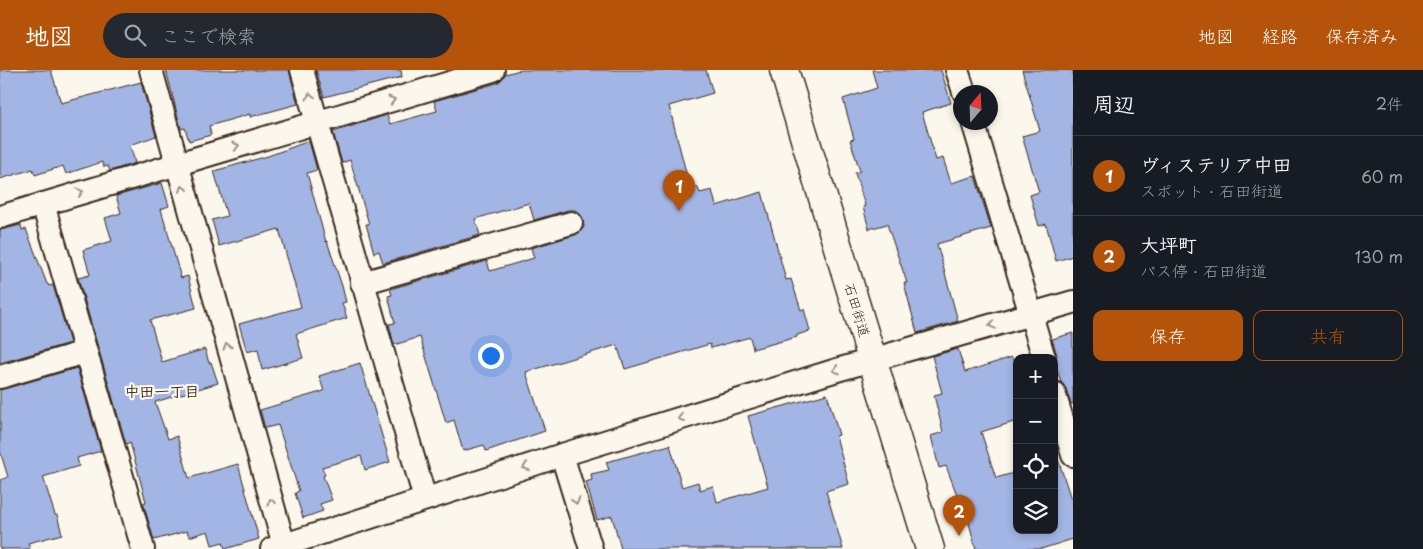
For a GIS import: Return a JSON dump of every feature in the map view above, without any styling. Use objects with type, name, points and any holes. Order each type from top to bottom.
[{"type":"street","points":[[151,70],[280,548],[562,455],[872,360],[1073,302]]},
{"type":"street","points":[[302,70],[425,499]]},
{"type":"street","points":[[0,217],[493,70]]},
{"type":"street","name":"石田街道","points":[[784,70],[930,549]]},
{"type":"street","points":[[957,70],[962,85]]},
{"type":"street","points":[[975,130],[1043,354]]},
{"type":"street","points":[[43,204],[143,549]]},
{"type":"street","points":[[362,283],[571,223]]},
{"type":"street","points":[[0,377],[85,352]]},
{"type":"street","points":[[1056,399],[1073,454]]},
{"type":"street","points":[[562,455],[591,549]]},
{"type":"building","points":[[0,70],[51,70],[61,103],[141,82],[156,136],[130,145],[135,163],[110,171],[108,166],[104,167],[102,162],[66,174],[63,166],[35,175],[33,169],[0,179]]},
{"type":"building","points":[[166,70],[289,70],[298,104],[250,117],[250,114],[209,126],[211,135],[189,141],[185,128],[181,129]]},
{"type":"building","points":[[316,70],[401,70],[402,77],[324,97]]},
{"type":"building","points":[[520,70],[706,70],[713,93],[669,106],[690,188],[697,186],[700,193],[712,190],[716,206],[762,192],[786,280],[791,279],[801,310],[804,309],[810,331],[797,335],[797,337],[753,349],[750,337],[711,348],[710,344],[625,369],[617,345],[526,372],[545,431],[486,451],[484,445],[463,451],[454,420],[446,423],[420,337],[394,345],[389,324],[395,323],[388,296],[392,295],[390,289],[487,261],[490,271],[534,258],[531,248],[575,235],[584,227],[583,219],[575,210],[568,210],[534,220],[529,203],[475,219],[480,235],[383,263],[379,251],[374,253],[366,224],[369,224],[350,160],[342,163],[333,132],[387,115],[390,124],[437,111],[434,101],[497,83],[505,74]]},
{"type":"building","points":[[872,70],[941,70],[951,103],[922,112],[936,160],[943,158],[951,183],[975,176],[991,228],[937,244],[958,321],[917,333],[904,283],[907,283],[887,224],[869,229],[863,207],[865,206],[855,173],[860,171],[850,140],[854,139],[843,99],[877,88]]},
{"type":"building","points":[[1022,70],[1073,70],[1073,256],[1056,261],[1046,224],[1039,226],[1030,195],[1039,192],[1022,136],[1040,131]]},
{"type":"building","points":[[309,141],[317,170],[307,173],[326,242],[342,286],[346,302],[342,303],[347,318],[296,334],[303,358],[262,370],[258,349],[247,352],[239,324],[301,307],[279,229],[219,246],[212,220],[227,216],[214,171],[268,156]]},
{"type":"building","points":[[162,183],[169,206],[161,209],[181,278],[188,276],[196,308],[150,320],[162,362],[205,349],[218,383],[155,402],[168,439],[177,436],[189,478],[238,464],[259,539],[225,549],[223,542],[212,545],[208,531],[189,537],[187,531],[154,540],[143,503],[146,502],[130,442],[126,444],[78,278],[90,275],[83,250],[112,241],[105,218],[121,213],[116,196]]},
{"type":"building","points":[[21,225],[22,230],[26,229],[47,284],[49,286],[53,285],[70,343],[0,363],[0,230]]},
{"type":"building","points":[[1073,333],[1073,404],[1071,404],[1058,373],[1058,354],[1052,339]]},
{"type":"building","points":[[958,349],[965,372],[1012,357],[1013,422],[981,432],[996,478],[1013,473],[1013,534],[1058,534],[1058,459],[1073,505],[1073,539],[1041,549],[976,549],[961,494],[957,495],[946,466],[939,468],[931,436],[943,432],[934,395],[942,393],[932,356]]},
{"type":"building","points":[[360,363],[390,462],[365,470],[361,456],[322,467],[325,475],[323,476],[332,500],[320,504],[323,511],[303,518],[295,493],[299,491],[278,425],[265,428],[260,410],[324,391],[319,376]]},
{"type":"building","points":[[77,368],[101,451],[77,458],[79,466],[43,477],[62,534],[28,543],[30,549],[0,549],[0,480],[8,477],[0,451],[0,390]]},
{"type":"building","points":[[827,394],[839,435],[836,436],[849,484],[826,491],[843,549],[621,549],[612,516],[597,520],[586,482],[592,480],[591,474],[609,470],[606,462],[670,445],[682,487],[698,482],[700,490],[713,486],[717,502],[768,487],[748,416]]},
{"type":"place","name":"ヴィステリア中田","points":[[679,211]]},
{"type":"place","name":"大坪町","points":[[959,536]]},
{"type":"district","name":"中田一丁目","points":[[162,392]]}]
